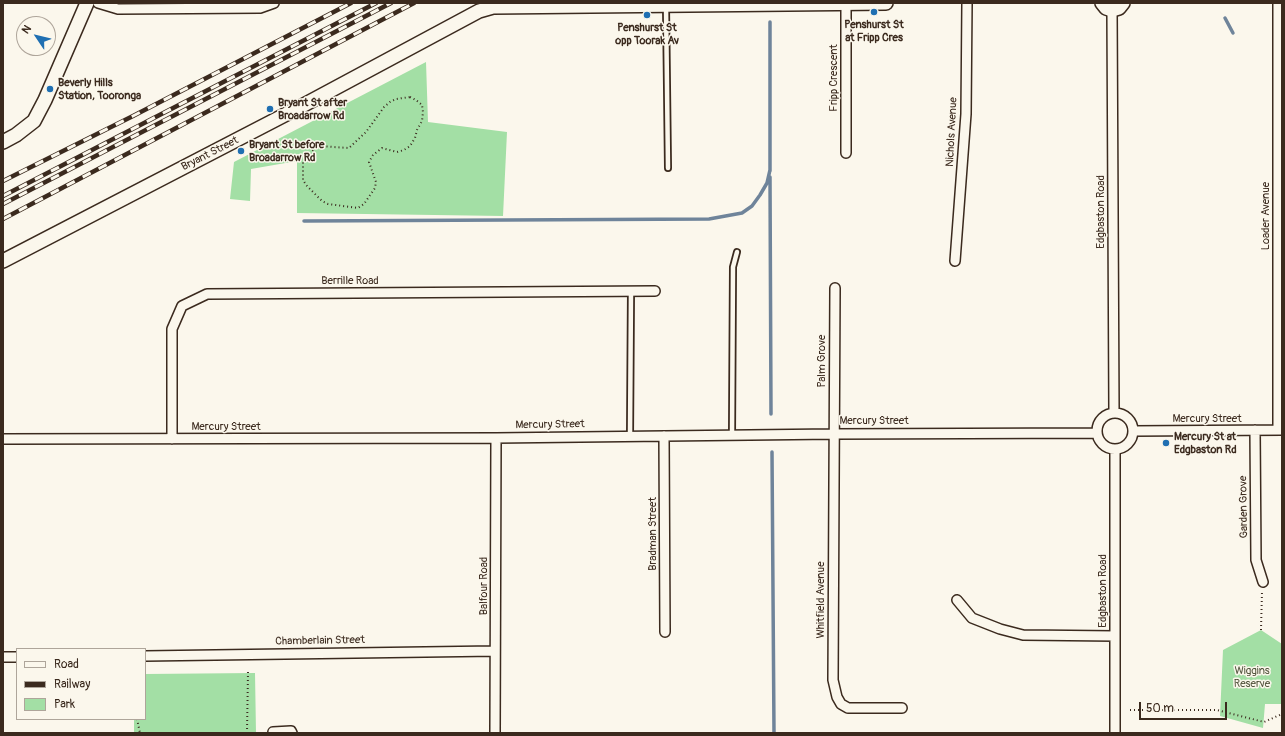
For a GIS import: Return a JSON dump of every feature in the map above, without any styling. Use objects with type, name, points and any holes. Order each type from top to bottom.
[{"type":"street","points":[[3,142],[26,128],[34,121],[45,100],[87,3]]},
{"type":"street","points":[[98,3],[118,9],[260,8],[274,3]]},
{"type":"street","name":"Bryant Street","points":[[3,261],[300,108],[479,11],[493,7],[507,6],[886,3]]},
{"type":"street","name":"Nichols Avenue","points":[[955,261],[966,114],[967,3]]},
{"type":"street","name":"Loader Avenue","points":[[1278,3],[1280,430]]},
{"type":"street","name":"Fripp Crescent","points":[[846,4],[846,153]]},
{"type":"street","name":"Edgbaston Road","points":[[1112,5],[1114,413]]},
{"type":"street","name":"Palm Grove","points":[[834,434],[835,288]]},
{"type":"street","name":"Berrille Road","points":[[172,439],[172,329],[182,306],[207,294],[655,291]]},
{"type":"street","points":[[1114,413],[1125,416],[1129,420],[1133,431],[1132,437],[1125,446],[1115,450],[1100,443],[1097,433],[1100,422],[1104,417],[1114,413]]},
{"type":"street","name":"Garden Grove","points":[[1255,430],[1256,560],[1262,582]]},
{"type":"street","name":"Mercury Street","points":[[1133,431],[1280,430]]},
{"type":"street","name":"Mercury Street","points":[[3,439],[496,438],[1097,433]]},
{"type":"street","name":"Whitfield Avenue","points":[[834,434],[833,680],[835,691],[841,704],[848,708],[902,708]]},
{"type":"street","name":"Bradman Street","points":[[664,436],[665,632]]},
{"type":"street","name":"Balfour Road","points":[[495,733],[496,438]]},
{"type":"street","name":"Edgbaston Road","points":[[1115,450],[1115,733]]},
{"type":"street","points":[[957,600],[972,618],[1000,629],[1023,635],[1115,636]]},
{"type":"street","name":"Chamberlain Street","points":[[146,656],[495,651]]},
{"type":"street","points":[[3,657],[16,657]]},
{"type":"street","points":[[273,733],[292,731],[292,733]]},
{"type":"lane","points":[[666,5],[668,168]]},
{"type":"lane","points":[[732,435],[734,267],[737,252]]},
{"type":"lane","points":[[630,436],[631,291]]},
{"type":"path","points":[[402,98],[416,100],[422,105],[423,112],[422,121],[415,138],[410,146],[404,150],[397,152],[382,148],[373,155],[369,162],[376,182],[375,188],[364,204],[358,208],[328,204],[322,201],[303,180],[303,162],[318,146],[349,148],[366,132],[384,107],[390,102],[402,98]]},
{"type":"path","points":[[1261,630],[1262,582]]},
{"type":"path","points":[[247,733],[248,671]]},
{"type":"path","points":[[1130,710],[1216,710],[1264,722],[1282,714]]},
{"type":"path","points":[[137,720],[140,733]]},
{"type":"green space","points":[[426,62],[428,122],[507,132],[503,216],[297,213],[297,161],[251,169],[250,201],[230,199],[234,162]]},
{"type":"green space","name":"Wiggins Reserve","points":[[1261,630],[1282,644],[1282,704],[1265,704],[1263,728],[1220,716],[1223,650]]},
{"type":"green space","points":[[255,673],[256,733],[134,733],[134,720],[146,720],[146,674]]},
{"type":"waterway","points":[[1225,18],[1233,33]]},
{"type":"waterway","points":[[770,22],[770,171]]},
{"type":"waterway","points":[[304,221],[709,219],[742,213],[752,206],[767,183],[770,170]]},
{"type":"waterway","points":[[770,177],[771,414]]},
{"type":"waterway","points":[[772,452],[774,733]]},
{"type":"railway","points":[[3,181],[133,116],[351,3]]},
{"type":"railway","points":[[3,196],[376,3]]},
{"type":"railway","points":[[3,204],[391,3]]},
{"type":"railway","points":[[3,219],[414,3]]},
{"type":"place","name":"Penshurst St at Fripp Cres","points":[[874,12]]},
{"type":"place","name":"Penshurst St opp Toorak Av","points":[[647,15]]},
{"type":"place","name":"Beverly Hills Station, Tooronga","points":[[50,89]]},
{"type":"place","name":"Bryant St after Broadarrow Rd","points":[[270,109]]},
{"type":"place","name":"Bryant St before Broadarrow Rd","points":[[241,151]]},
{"type":"place","name":"Mercury St at Edgbaston Rd","points":[[1166,443]]}]
